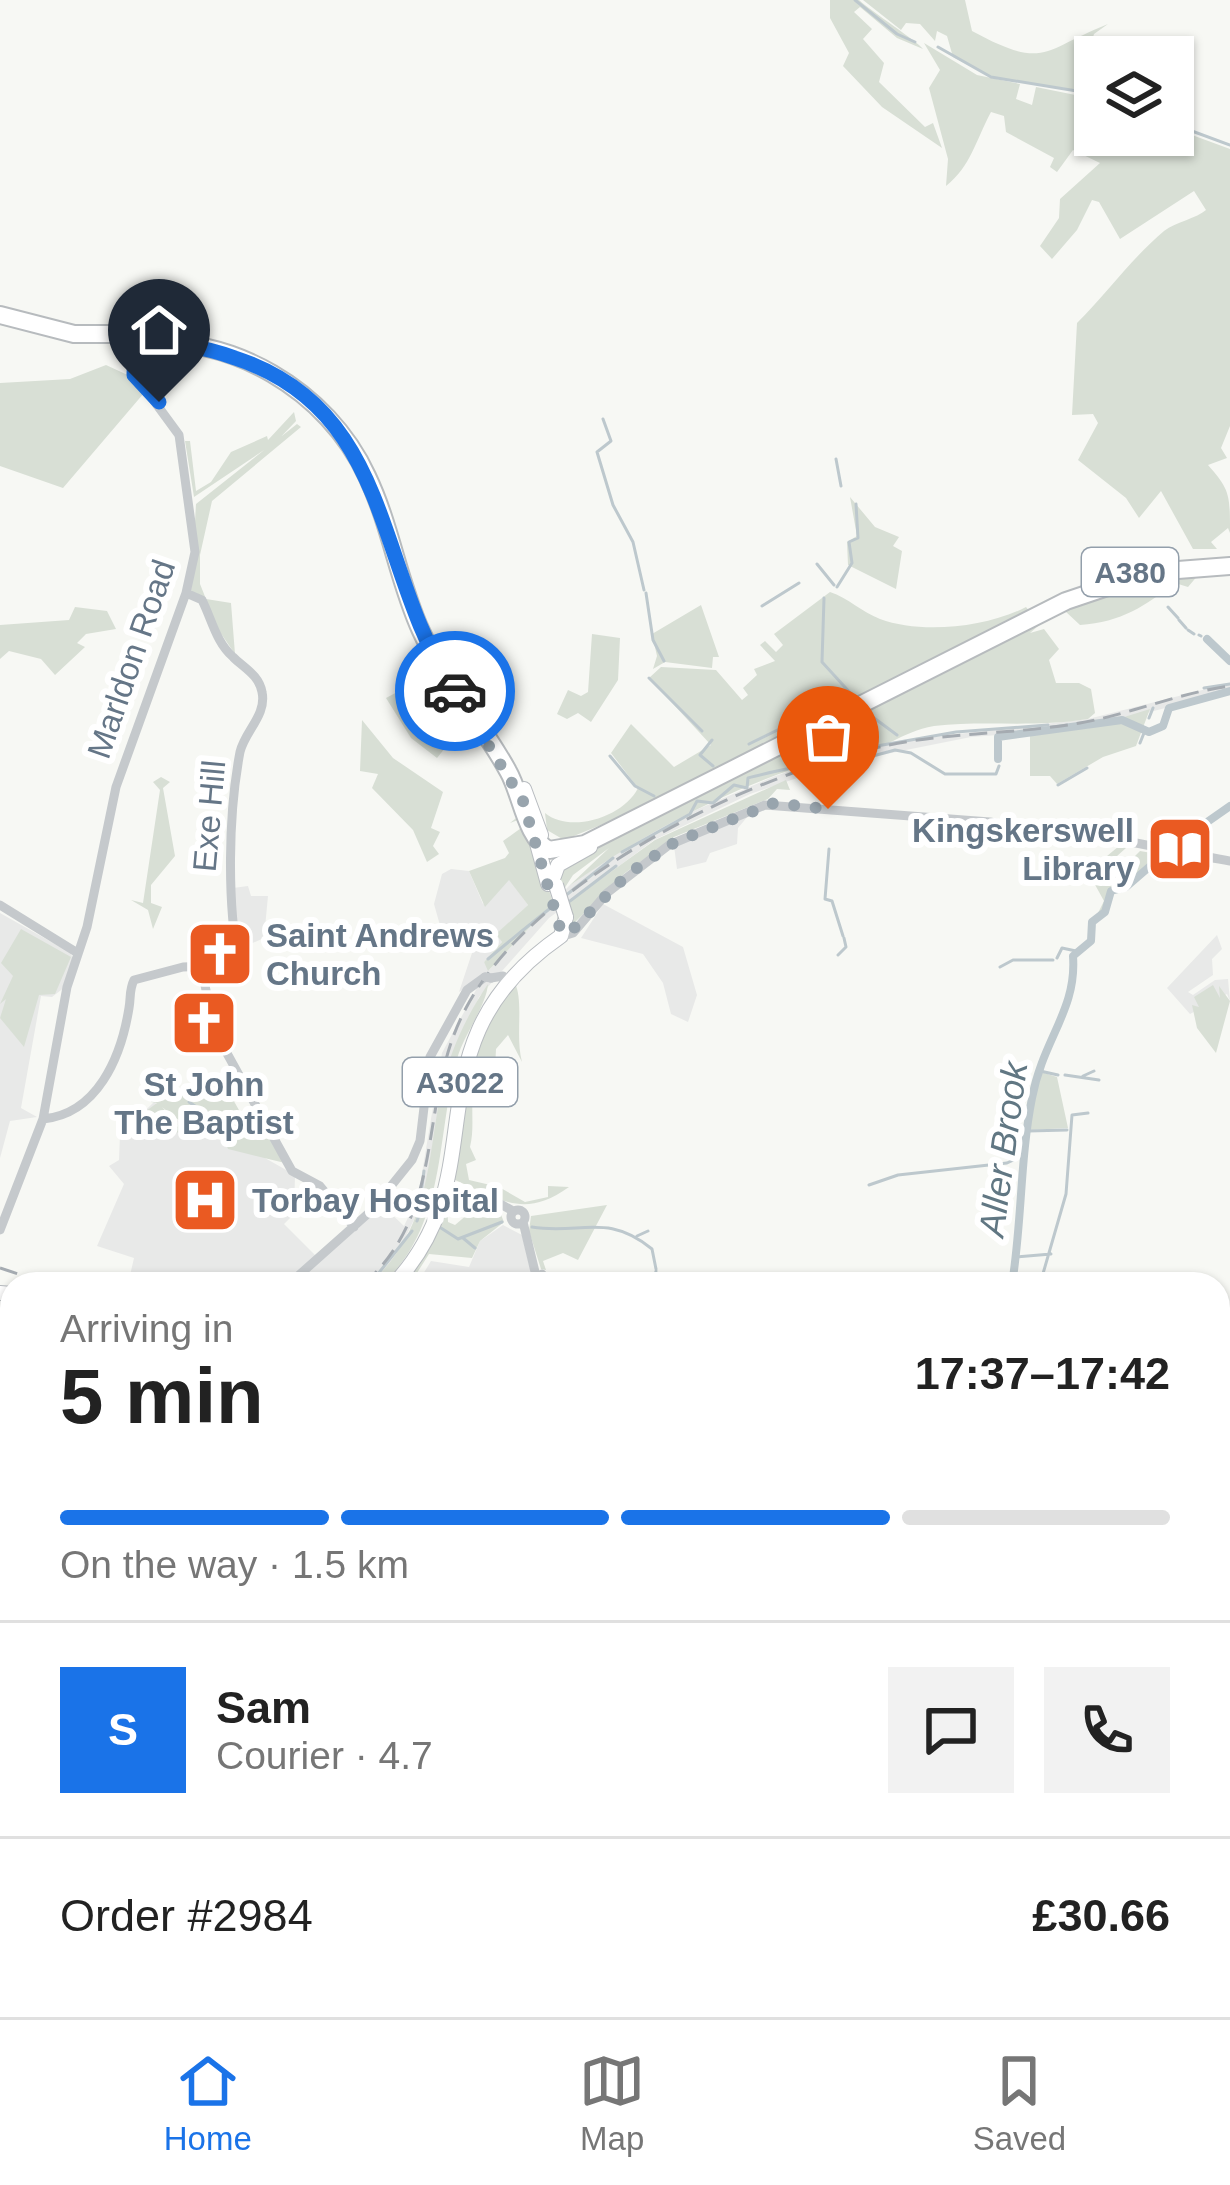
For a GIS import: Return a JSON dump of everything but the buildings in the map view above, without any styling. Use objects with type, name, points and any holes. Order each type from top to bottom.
[{"type":"highway","points":[[0,318],[40,333],[250,358],[298,383],[339,422],[377,484],[428,637],[524,789],[541,841]]},
{"type":"highway","points":[[130,344],[198,348],[252,364],[293,386],[338,428],[370,482],[427,644],[503,763],[541,841]]},
{"type":"highway","name":"A380","points":[[541,841],[567,850],[1066,601],[1152,572],[1230,562]]},
{"type":"highway","name":"A380","points":[[541,841],[550,837],[564,842],[640,813]]},
{"type":"main road","points":[[541,841],[559,865],[640,813]]},
{"type":"main road","points":[[541,841],[563,930]]},
{"type":"main road","name":"A3022","points":[[449,1189],[462,1055],[498,979],[563,930]]},
{"type":"main road","name":"A3022","points":[[400,1272],[449,1189],[470,1046],[498,979]]},
{"type":"street","name":"Marldon Road","points":[[0,1230],[43,1119],[67,987],[87,927],[116,787],[186,593],[195,533],[181,440],[170,415],[140,386],[130,344]]},
{"type":"street","name":"Exe Hill","points":[[186,593],[202,601],[222,646],[256,678],[262,704],[242,744],[230,854],[228,910],[239,965],[202,969]]},
{"type":"street","points":[[563,930],[669,845],[765,805],[1083,832],[1230,861]]},
{"type":"street","points":[[0,904],[76,952]]},
{"type":"street","points":[[43,1119],[71,1114],[93,1098],[128,1013],[134,980],[176,968],[202,969],[213,1028],[292,1171],[320,1186],[354,1227]]},
{"type":"street","points":[[303,1272],[354,1227],[412,1160],[420,1141],[433,1049],[467,990],[498,979]]},
{"type":"street","points":[[449,1189],[498,1202],[516,1218],[537,1272]]},
{"type":"shaded area","points":[[830,0],[859,0],[923,49],[897,38],[860,7],[854,12],[872,29],[863,39],[884,63],[879,82],[925,127],[933,123],[942,148],[882,107],[843,66],[849,53],[830,18]]},
{"type":"shaded area","points":[[863,0],[965,0],[972,31],[1015,50],[1043,52],[1074,39],[1074,91],[991,77],[953,57],[947,36],[937,31],[935,41],[920,24],[906,23],[901,30]]},
{"type":"shaded area","points":[[924,43],[977,75],[1020,84],[1016,99],[1032,105],[1036,87],[1074,95],[1074,150],[1057,172],[1050,167],[1054,158],[1006,132],[1004,116],[991,112],[967,162],[946,186],[948,159],[929,88],[940,70]]},
{"type":"shaded area","points":[[1194,136],[1230,149],[1230,426],[1221,448],[1227,458],[1208,465],[1227,494],[1230,533],[1228,528],[1211,542],[1217,549],[1193,549],[1161,491],[1139,518],[1126,498],[1078,460],[1098,423],[1093,414],[1072,415],[1077,323],[1164,231],[1206,210],[1194,191],[1120,239],[1099,202],[1092,200],[1077,230],[1052,259],[1040,246],[1059,218],[1060,199],[1100,163],[1085,156],[1194,156]]},
{"type":"shaded area","points":[[106,365],[132,377],[144,393],[63,488],[0,466],[0,383],[70,379]]},
{"type":"shaded area","points":[[294,412],[296,421],[276,442],[194,497],[185,441],[190,441],[196,491],[211,482],[231,452],[267,436],[268,440]]},
{"type":"shaded area","points":[[297,424],[301,427],[212,501],[200,555],[200,584],[206,599],[231,603],[235,654],[191,590],[196,504]]},
{"type":"shaded area","points":[[850,497],[875,527],[899,537],[893,546],[902,551],[896,589],[848,565],[847,542],[857,536]]},
{"type":"shaded area","points":[[1199,574],[1188,587],[1175,583],[1143,606],[1108,620],[1080,625],[1065,611],[1124,582]]},
{"type":"shaded area","points":[[830,592],[880,619],[914,626],[972,624],[1026,607],[1031,613],[623,816],[564,840],[547,830],[545,813],[582,822],[609,814],[631,798],[638,788],[611,753],[631,724],[674,767],[711,745],[649,678],[661,667],[716,670],[742,700],[748,695],[743,688],[757,675],[754,669],[775,661],[760,645],[765,641],[776,652],[783,645],[774,634]]},
{"type":"shaded area","points":[[701,605],[719,657],[713,657],[712,668],[665,662],[653,669],[657,656],[652,634]]},
{"type":"shaded area","points":[[75,607],[107,611],[116,629],[86,634],[77,643],[85,647],[55,675],[41,659],[9,651],[0,659],[0,625],[69,620]]},
{"type":"shaded area","points":[[1045,620],[1030,633],[1044,629],[1059,649],[1049,660],[1056,683],[1079,683],[1091,689],[1095,713],[1088,719],[922,729],[871,750],[796,768],[736,791],[650,834],[569,886],[609,848],[573,875],[564,889],[557,881],[559,867],[595,847]]},
{"type":"shaded area","points":[[592,634],[620,638],[618,680],[591,722],[578,713],[567,719],[557,714],[568,690],[581,696],[588,692]]},
{"type":"shaded area","points":[[420,637],[505,769],[526,817],[510,823],[520,815],[510,781],[447,688],[433,692],[445,748],[437,758],[411,738],[386,698],[401,690],[407,693]]},
{"type":"shaded area","points":[[1230,683],[1230,691],[1089,728],[971,737],[841,763],[750,794],[654,840],[549,918],[479,997],[444,1077],[425,1197],[395,1259],[381,1272],[307,1272],[381,1204],[404,1226],[418,1197],[442,1053],[485,973],[459,992],[473,950],[450,948],[443,936],[434,904],[442,874],[451,869],[469,871],[483,904],[509,879],[528,905],[497,934],[502,942],[484,962],[489,970],[569,886],[606,860],[668,822],[775,776],[881,743],[1088,719]]},
{"type":"shaded area","points":[[1150,709],[1136,746],[1103,757],[1057,784],[1050,776],[1030,776],[1030,735],[1089,728]]},
{"type":"shaded area","points":[[362,720],[393,758],[443,792],[431,828],[440,832],[433,846],[439,854],[427,862],[413,830],[372,788],[378,774],[360,771]]},
{"type":"shaded area","points":[[161,777],[170,782],[163,788],[175,856],[151,885],[151,903],[162,907],[153,929],[148,910],[131,900],[143,903],[160,790],[153,782]]},
{"type":"shaded area","points":[[786,780],[790,790],[777,789],[768,799],[674,837],[625,873],[570,927],[565,905],[655,840]]},
{"type":"shaded area","points":[[748,816],[738,828],[737,844],[710,853],[706,862],[677,869],[674,846]]},
{"type":"shaded area","points":[[528,823],[553,903],[488,971],[484,962],[502,942],[496,934],[528,905],[509,880],[485,907],[469,871],[505,858],[509,853],[503,841]]},
{"type":"shaded area","points":[[1119,846],[1126,848],[1098,873],[1108,883],[1140,851],[1163,855],[1126,887],[1111,891],[1105,912],[1088,933],[1104,901],[1088,872]]},
{"type":"shaded area","points":[[248,886],[251,896],[268,896],[264,938],[239,949],[233,888]]},
{"type":"shaded area","points":[[603,904],[683,947],[697,995],[688,1022],[671,1014],[663,983],[643,954],[581,938]]},
{"type":"shaded area","points":[[0,913],[71,953],[73,961],[65,987],[52,997],[41,996],[21,1108],[37,1117],[10,1121],[0,1158]]},
{"type":"shaded area","points":[[21,929],[71,957],[55,994],[39,995],[24,1047],[0,1018],[6,999],[0,1004],[13,976],[1,963]]},
{"type":"shaded area","points":[[1217,935],[1222,949],[1212,959],[1213,975],[1188,992],[1193,995],[1215,980],[1228,979],[1230,1001],[1227,994],[1190,1014],[1167,988]]},
{"type":"shaded area","points":[[515,983],[522,1062],[508,1035],[496,1049],[495,1069],[474,1087],[470,1147],[476,1160],[466,1164],[469,1180],[499,1187],[525,1202],[548,1197],[548,1186],[569,1187],[553,1197],[524,1204],[498,1199],[453,1179],[477,1038]]},
{"type":"shaded area","points":[[488,984],[457,1059],[436,1178],[419,1234],[394,1272],[380,1272],[403,1243],[422,1198],[440,1096],[465,1024]]},
{"type":"shaded area","points":[[1213,985],[1220,998],[1219,986],[1230,1001],[1216,1053],[1197,1028],[1192,1005],[1199,1007],[1194,997]]},
{"type":"shaded area","points":[[1038,1071],[1057,1077],[1068,1128],[1029,1130],[1025,1126]]},
{"type":"shaded area","points":[[197,1078],[212,1087],[219,1084],[215,1088],[231,1096],[248,1126],[267,1135],[285,1163],[228,1149],[218,1124],[198,1120],[191,1130],[162,1107],[188,1135],[167,1130],[159,1139],[138,1127],[124,1134],[139,1117],[157,1123],[157,1118],[142,1114],[157,1103],[151,1102],[158,1081],[167,1080],[184,1095]]},
{"type":"shaded area","name":"Torbay Hospital","points":[[154,1102],[191,1131],[199,1121],[216,1124],[226,1136],[295,1175],[294,1214],[284,1224],[316,1256],[299,1272],[131,1272],[134,1258],[97,1246],[124,1184],[109,1166],[119,1160],[120,1135]]},
{"type":"shaded area","points":[[447,1202],[448,1222],[455,1225],[481,1203],[499,1210],[504,1222],[480,1241],[472,1258],[429,1254],[418,1272],[407,1272],[443,1220]]},
{"type":"shaded area","points":[[607,1205],[578,1260],[563,1253],[543,1261],[546,1270],[541,1269],[529,1231],[531,1216]]},
{"type":"shaded area","points":[[503,1225],[522,1235],[531,1272],[424,1272],[431,1261],[469,1267],[480,1241]]},
{"type":"waterway","points":[[855,0],[897,34],[915,42]]},
{"type":"waterway","points":[[938,47],[991,77],[1074,91]]},
{"type":"waterway","points":[[1194,132],[1230,145]]},
{"type":"waterway","points":[[603,419],[611,441],[597,452],[613,505],[633,542],[644,590]]},
{"type":"waterway","points":[[836,459],[841,486]]},
{"type":"waterway","points":[[837,587],[852,563],[849,542],[858,538],[856,504]]},
{"type":"waterway","points":[[817,564],[834,585]]},
{"type":"waterway","points":[[762,606],[799,583]]},
{"type":"waterway","points":[[646,593],[653,640],[664,661]]},
{"type":"waterway","points":[[824,598],[822,662],[854,697]]},
{"type":"waterway","points":[[1168,607],[1178,618]]},
{"type":"waterway","points":[[1179,620],[1186,628]]},
{"type":"waterway","points":[[1188,630],[1194,634]]},
{"type":"waterway","points":[[1207,639],[1230,661]]},
{"type":"waterway","points":[[649,678],[702,731]]},
{"type":"waterway","points":[[1204,688],[1230,684]]},
{"type":"waterway","points":[[998,759],[998,737],[1122,720],[1149,732],[1163,726],[1169,708],[1230,691]]},
{"type":"waterway","points":[[1149,718],[1153,708]]},
{"type":"waterway","points":[[866,712],[897,735]]},
{"type":"waterway","points":[[749,744],[802,718],[809,720]]},
{"type":"waterway","points":[[622,852],[690,814],[697,801],[713,803],[734,785],[747,788],[748,778],[817,761],[848,743],[860,749],[956,732],[1048,725]]},
{"type":"waterway","points":[[1140,743],[1144,733]]},
{"type":"waterway","points":[[821,734],[827,746],[844,743]]},
{"type":"waterway","points":[[712,740],[700,755],[713,766]]},
{"type":"waterway","points":[[803,757],[820,746]]},
{"type":"waterway","points":[[807,774],[895,750],[911,753],[945,774],[996,774],[999,766]]},
{"type":"waterway","points":[[610,756],[635,786],[654,796]]},
{"type":"waterway","points":[[1058,785],[1087,768]]},
{"type":"waterway","name":"Aller Brook","points":[[1170,848],[1230,806]]},
{"type":"waterway","points":[[829,849],[825,899],[832,901],[843,936]]},
{"type":"waterway","points":[[1014,1272],[1032,1098],[1070,993],[1073,956],[1091,941],[1092,922],[1105,912],[1111,891],[1126,887],[1163,855]]},
{"type":"waterway","points":[[565,896],[613,858]]},
{"type":"waterway","points":[[570,901],[616,866]]},
{"type":"waterway","points":[[488,959],[558,902]]},
{"type":"waterway","points":[[838,955],[846,947],[844,938]]},
{"type":"waterway","points":[[1057,958],[1062,948],[1076,951]]},
{"type":"waterway","points":[[1000,967],[1013,960],[1053,960]]},
{"type":"waterway","points":[[1040,1071],[1058,1075]]},
{"type":"waterway","points":[[1083,1076],[1094,1071]]},
{"type":"waterway","points":[[1065,1075],[1099,1080]]},
{"type":"waterway","points":[[189,1102],[204,1112],[227,1116]]},
{"type":"waterway","points":[[1043,1272],[1066,1194],[1072,1115],[1088,1113]]},
{"type":"waterway","points":[[1028,1131],[1067,1130]]},
{"type":"waterway","points":[[869,1185],[898,1175],[1007,1163],[1026,1154]]},
{"type":"waterway","points":[[421,1193],[424,1171]]},
{"type":"waterway","points":[[417,1221],[426,1196]]},
{"type":"waterway","points":[[441,1228],[458,1239],[502,1222]]},
{"type":"waterway","points":[[532,1227],[621,1231],[652,1249],[656,1269]]},
{"type":"waterway","points":[[380,1272],[412,1231]]},
{"type":"waterway","points":[[637,1236],[648,1231]]},
{"type":"waterway","points":[[463,1238],[475,1248]]},
{"type":"waterway","points":[[1015,1257],[1051,1254]]},
{"type":"railway","points":[[375,1272],[409,1222],[441,1080],[466,1008],[498,961],[542,916],[594,875],[712,807],[834,759],[913,741],[1080,723],[1230,686]]},
{"type":"railway","points":[[0,1268],[12,1272]]},
{"type":"way so far","points":[[455,691],[517,788],[560,928],[568,934],[628,874],[675,842],[774,803],[828,809]]},
{"type":"place","name":"Kingskerswell Library","points":[[1180,849]]},
{"type":"place","name":"Saint Andrews Church","points":[[220,954]]},
{"type":"place","name":"St John The Baptist","points":[[204,1023]]},
{"type":"place","name":"Torbay Hospital","points":[[205,1200]]},
{"type":"route","points":[[159,402],[134,375],[135,344],[222,353],[282,379],[319,407],[359,459],[412,611],[455,691]]}]
